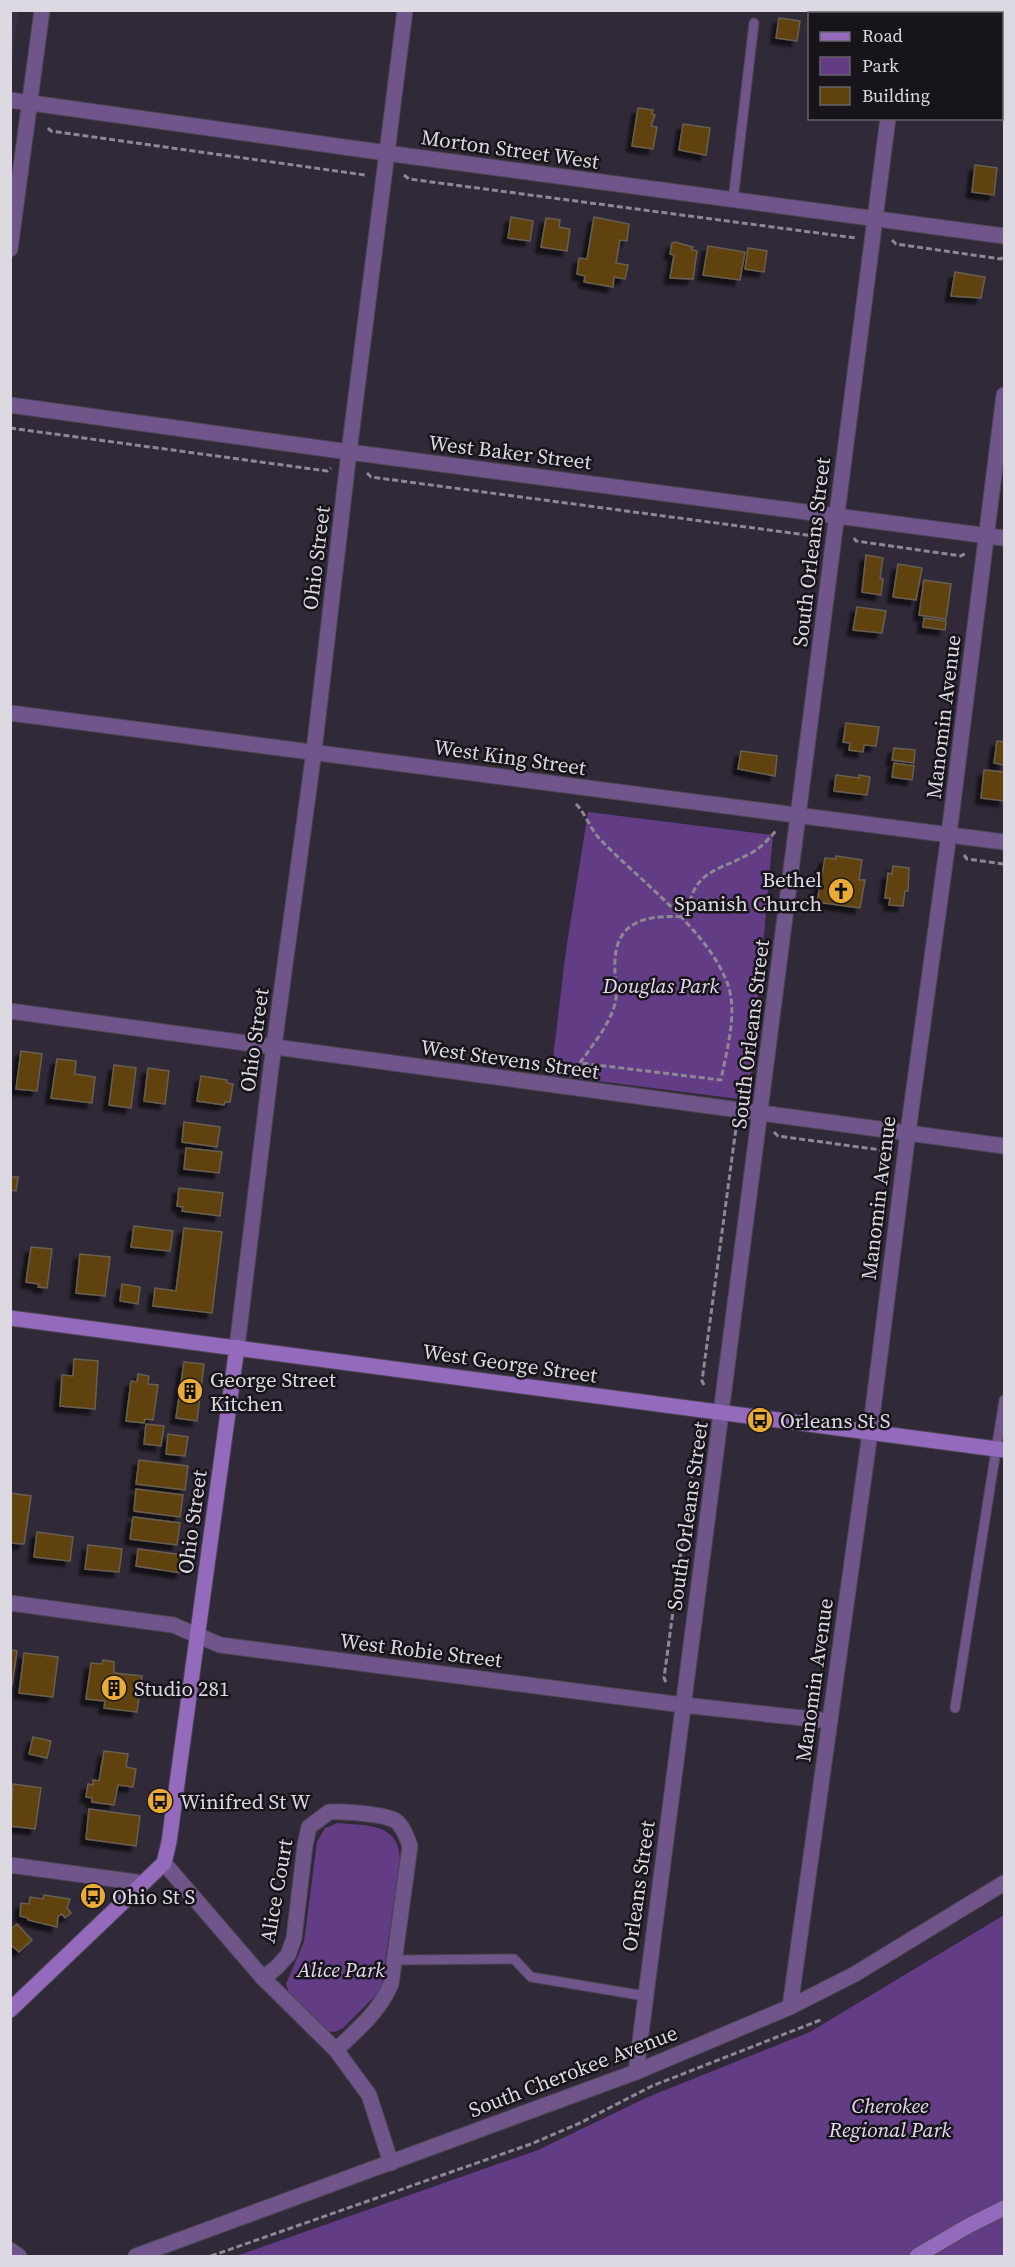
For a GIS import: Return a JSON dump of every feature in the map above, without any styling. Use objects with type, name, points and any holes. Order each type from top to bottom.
[{"type":"street","points":[[10,249],[42,10]]},
{"type":"street","name":"Ohio Street","points":[[164,1863],[169,1842],[237,1347],[314,751],[405,10]]},
{"type":"street","name":"Morton Street West","points":[[10,100],[1005,236]]},
{"type":"street","name":"South Orleans Street","points":[[683,1705],[888,120]]},
{"type":"street","name":"Manomin Avenue","points":[[790,2007],[870,1432],[1005,395]]},
{"type":"street","name":"West Baker Street","points":[[10,405],[1005,538]]},
{"type":"street","name":"West King Street","points":[[10,713],[1005,842]]},
{"type":"street","name":"West Stevens Street","points":[[10,1011],[1005,1146]]},
{"type":"street","name":"West George Street","points":[[10,1318],[1001,1449]]},
{"type":"street","name":"West Robie Street","points":[[10,1603],[173,1625],[220,1645],[683,1705],[830,1720]]},
{"type":"street","name":"Orleans Street","points":[[636,2072],[683,1705]]},
{"type":"street","name":"Alice Court","points":[[263,1978],[288,1955],[294,1938],[309,1827],[329,1812],[379,1816],[396,1821],[405,1832],[410,1846],[391,1984],[384,2000],[336,2050]]},
{"type":"street","points":[[10,2010],[164,1863],[263,1978],[336,2050],[369,2095],[391,2163]]},
{"type":"street","points":[[10,1865],[143,1884]]},
{"type":"street","name":"South Cherokee Avenue","points":[[136,2256],[636,2072],[790,2007],[855,1974],[1005,1883]]},
{"type":"street","points":[[917,2256],[968,2226],[1005,2208]]},
{"type":"street","points":[[10,2250],[20,2256]]},
{"type":"lane","points":[[733,200],[754,23]]},
{"type":"lane","points":[[955,1708],[1001,1449],[1005,1400]]},
{"type":"lane","points":[[395,1960],[514,1959],[531,1977],[645,1996]]},
{"type":"path","points":[[48,128],[51,131],[365,175]]},
{"type":"path","points":[[404,175],[409,179],[854,239],[858,236]]},
{"type":"path","points":[[892,240],[896,244],[919,248],[1001,259],[1004,256]]},
{"type":"path","points":[[10,428],[327,471],[333,467]]},
{"type":"path","points":[[367,473],[371,477],[814,536],[818,533]]},
{"type":"path","points":[[854,538],[856,541],[962,556],[966,554]]},
{"type":"path","points":[[556,784],[565,799],[578,804],[597,836],[679,916],[700,940],[720,968],[729,987],[731,1008],[721,1080],[580,1063],[608,1020],[616,999],[615,958],[620,936],[631,925],[646,918],[662,915],[679,916],[687,917],[692,891],[699,880],[712,871],[754,852],[778,829]]},
{"type":"path","points":[[964,855],[966,859],[1005,864]]},
{"type":"path","points":[[704,1385],[702,1381],[738,1126]]},
{"type":"path","points":[[774,1132],[778,1136],[881,1150]]},
{"type":"path","points":[[666,1682],[664,1677],[696,1427],[700,1424]]},
{"type":"path","points":[[211,2256],[493,2158],[580,2123],[652,2086],[823,2019]]},
{"type":"shaded area","points":[[10,11],[18,11],[11,74]]},
{"type":"green space","name":"Douglas Park","points":[[588,812],[773,835],[750,1091],[739,1099],[551,1075],[566,950]]},
{"type":"green space","name":"Alice Park","points":[[338,1823],[370,1826],[387,1832],[394,1839],[400,1860],[381,1990],[342,2029],[334,2032],[326,2031],[291,1998],[286,1984],[304,1942],[317,1842],[325,1828]]},
{"type":"green space","name":"Cherokee Regional Park","points":[[1004,1915],[1004,2256],[236,2256],[538,2150],[648,2097],[810,2032]]},
{"type":"building","points":[[844,10],[876,10],[876,12],[844,12]]},
{"type":"building","points":[[779,18],[800,21],[797,41],[776,38]]},
{"type":"building","points":[[638,108],[653,110],[652,114],[655,115],[651,126],[657,127],[653,149],[632,146]]},
{"type":"building","points":[[683,124],[710,128],[706,155],[679,150]]},
{"type":"building","points":[[975,165],[997,168],[994,195],[972,192]]},
{"type":"building","points":[[511,217],[533,221],[530,241],[508,238]]},
{"type":"building","points":[[594,217],[629,224],[627,241],[620,240],[616,263],[628,265],[625,279],[614,277],[613,287],[584,282],[585,276],[577,274],[579,258],[587,259]]},
{"type":"building","points":[[546,218],[560,220],[559,227],[570,229],[567,251],[541,247]]},
{"type":"building","points":[[672,243],[693,247],[692,250],[697,251],[693,279],[670,278],[674,255],[670,254]]},
{"type":"building","points":[[708,246],[745,252],[740,280],[703,275]]},
{"type":"building","points":[[748,248],[767,251],[764,272],[745,269]]},
{"type":"building","points":[[955,272],[985,277],[981,298],[951,296]]},
{"type":"building","points":[[866,555],[883,558],[880,578],[883,579],[881,595],[862,592]]},
{"type":"building","points":[[898,564],[922,568],[916,600],[893,597]]},
{"type":"building","points":[[924,580],[951,584],[946,619],[919,615]]},
{"type":"building","points":[[857,607],[886,611],[882,633],[853,630]]},
{"type":"building","points":[[924,618],[946,621],[945,630],[923,627]]},
{"type":"building","points":[[846,723],[879,727],[876,746],[864,745],[863,752],[849,750],[850,743],[843,742]]},
{"type":"building","points":[[997,741],[1004,742],[1004,765],[994,763]]},
{"type":"building","points":[[894,748],[915,750],[914,763],[892,760]]},
{"type":"building","points":[[741,751],[777,756],[775,776],[738,769]]},
{"type":"building","points":[[894,763],[914,766],[912,780],[892,777]]},
{"type":"building","points":[[984,770],[1004,772],[1004,801],[981,798]]},
{"type":"building","points":[[836,775],[870,777],[867,795],[834,791]]},
{"type":"building","name":"Bethel Spanish Church","points":[[836,856],[862,860],[859,880],[865,880],[860,908],[817,902],[825,858],[836,859]]},
{"type":"building","points":[[893,866],[909,868],[908,891],[905,891],[903,906],[889,905],[890,898],[885,898],[888,873],[892,874]]},
{"type":"building","points":[[21,1051],[42,1054],[37,1091],[16,1089]]},
{"type":"building","points":[[57,1059],[76,1061],[75,1074],[95,1077],[92,1103],[51,1098]]},
{"type":"building","points":[[114,1065],[136,1068],[131,1108],[109,1105]]},
{"type":"building","points":[[148,1068],[169,1071],[165,1104],[144,1101]]},
{"type":"building","points":[[201,1076],[227,1080],[227,1083],[233,1084],[230,1102],[225,1102],[224,1105],[197,1101]]},
{"type":"building","points":[[184,1122],[220,1127],[217,1147],[182,1142]]},
{"type":"building","points":[[186,1148],[222,1152],[219,1173],[184,1169]]},
{"type":"building","points":[[10,1177],[18,1177],[16,1191],[10,1190]]},
{"type":"building","points":[[179,1188],[223,1193],[220,1216],[182,1211],[183,1207],[177,1206]]},
{"type":"building","points":[[134,1226],[173,1231],[170,1251],[131,1247]]},
{"type":"building","points":[[184,1228],[222,1232],[212,1313],[153,1306],[155,1288],[176,1291]]},
{"type":"building","points":[[31,1247],[52,1249],[47,1288],[26,1282]]},
{"type":"building","points":[[80,1254],[110,1257],[105,1296],[76,1293]]},
{"type":"building","points":[[122,1284],[140,1287],[138,1304],[120,1301]]},
{"type":"building","points":[[74,1359],[98,1361],[95,1409],[60,1406],[62,1375],[73,1376]]},
{"type":"building","name":"George Street Kitchen","points":[[184,1362],[204,1364],[197,1421],[176,1418]]},
{"type":"building","points":[[138,1374],[149,1376],[148,1384],[158,1385],[153,1420],[145,1419],[144,1423],[126,1421],[131,1381],[137,1382]]},
{"type":"building","points":[[146,1424],[164,1426],[161,1446],[144,1444]]},
{"type":"building","points":[[168,1434],[188,1437],[185,1456],[166,1454]]},
{"type":"building","points":[[139,1460],[188,1466],[185,1490],[136,1484]]},
{"type":"building","points":[[136,1489],[183,1495],[180,1517],[134,1511]]},
{"type":"building","points":[[10,1493],[31,1496],[24,1544],[10,1543]]},
{"type":"building","points":[[133,1517],[180,1523],[177,1545],[130,1539]]},
{"type":"building","points":[[37,1532],[73,1537],[70,1561],[34,1557]]},
{"type":"building","points":[[88,1545],[122,1549],[119,1572],[85,1569]]},
{"type":"building","points":[[138,1549],[183,1555],[181,1573],[136,1566]]},
{"type":"building","points":[[10,1650],[17,1651],[12,1685],[10,1685]]},
{"type":"building","points":[[24,1653],[58,1657],[53,1697],[19,1693]]},
{"type":"building","name":"Studio 281","points":[[103,1660],[114,1662],[114,1673],[142,1676],[137,1712],[104,1708],[105,1701],[86,1699],[91,1663],[102,1664]]},
{"type":"building","points":[[33,1737],[51,1741],[47,1758],[29,1754]]},
{"type":"building","points":[[104,1751],[128,1754],[126,1767],[136,1769],[133,1787],[118,1785],[114,1805],[92,1802],[92,1798],[86,1797],[88,1784],[93,1785],[93,1780],[99,1781]]},
{"type":"building","points":[[13,1784],[41,1788],[35,1829],[10,1826]]},
{"type":"building","points":[[89,1809],[140,1816],[136,1846],[86,1839]]},
{"type":"building","points":[[44,1895],[70,1899],[67,1908],[71,1913],[65,1918],[62,1914],[58,1916],[57,1927],[20,1916],[21,1903],[29,1904],[30,1897],[43,1899]]},
{"type":"building","points":[[17,1924],[32,1940],[19,1952],[10,1944],[10,1930]]},
{"type":"place","name":"Bethel Spanish Church","points":[[841,891]]},
{"type":"place","name":"George Street Kitchen","points":[[190,1391]]},
{"type":"place","name":"Orleans St S","points":[[760,1420]]},
{"type":"place","name":"Studio 281","points":[[114,1688]]},
{"type":"place","name":"Winifred St W","points":[[160,1801]]},
{"type":"place","name":"Ohio St S","points":[[93,1896]]}]
